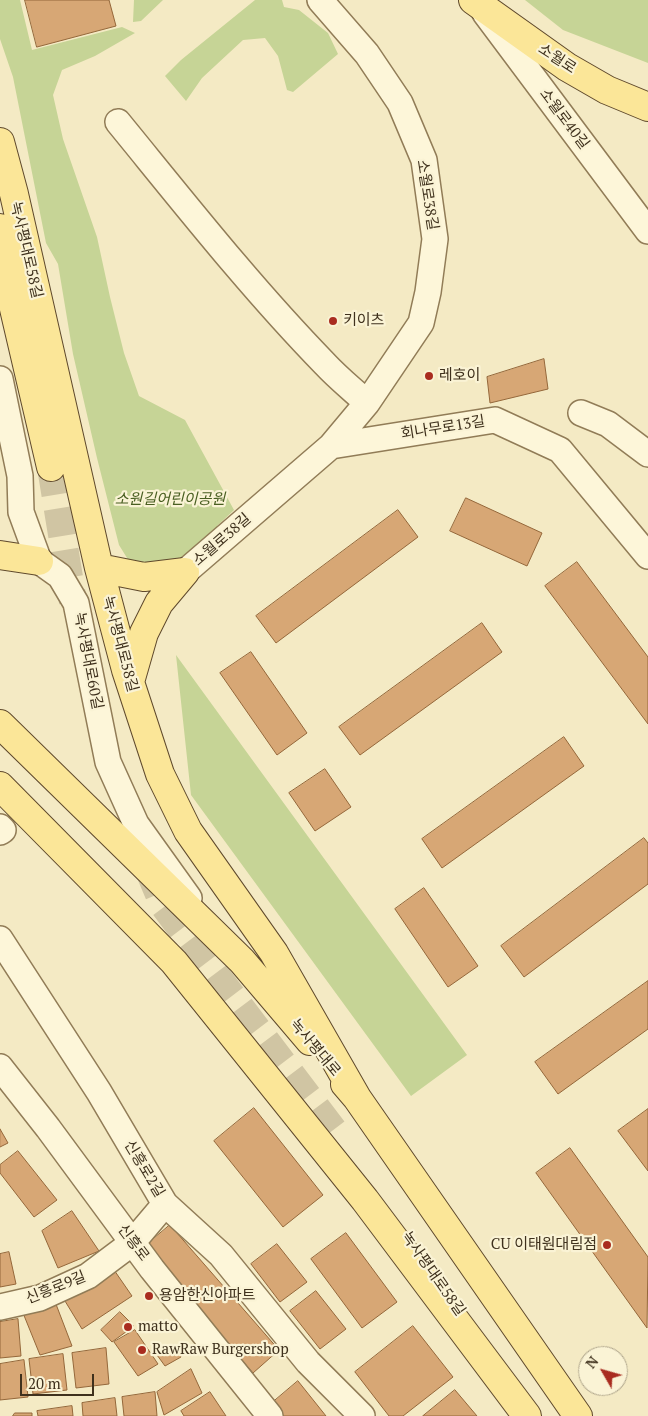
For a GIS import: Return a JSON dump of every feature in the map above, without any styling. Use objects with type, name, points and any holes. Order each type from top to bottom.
[{"type":"main road","name":"소월로","points":[[477,3],[567,67],[607,90],[648,107]]},
{"type":"main road","name":"녹사평대로58길","points":[[0,142],[16,204],[99,568],[130,682],[160,774],[188,831],[274,953],[357,1098]]},
{"type":"main road","name":"녹사평대로58길","points":[[0,228],[8,283],[51,467]]},
{"type":"main road","points":[[0,555],[39,561]]},
{"type":"main road","points":[[99,568],[144,577],[185,572]]},
{"type":"main road","points":[[130,682],[144,633],[159,603],[185,572]]},
{"type":"main road","name":"녹사평대로","points":[[0,724],[242,961],[357,1098],[578,1416]]},
{"type":"main road","points":[[0,786],[174,962],[365,1200],[528,1416]]},
{"type":"main road","name":"녹사평대로58길","points":[[334,1132],[532,1416]]},
{"type":"street","name":"소월로38길","points":[[185,572],[331,446],[367,403],[421,324],[428,292],[434,239],[424,160],[400,103],[367,54],[320,0]]},
{"type":"street","name":"소월로40길","points":[[477,3],[648,231]]},
{"type":"street","points":[[118,122],[227,255],[276,311],[326,365],[367,403]]},
{"type":"street","points":[[8,283],[1,303],[34,477],[11,512]]},
{"type":"street","points":[[0,379],[20,476],[11,512],[39,561]]},
{"type":"street","points":[[582,414],[608,424],[648,454]]},
{"type":"street","name":"회나무로13길","points":[[331,446],[495,420],[560,450],[648,556]]},
{"type":"street","name":"녹사평대로60길","points":[[39,561],[60,576],[76,603],[108,762],[136,824],[213,932]]},
{"type":"street","points":[[0,827],[3,830],[0,832]]},
{"type":"street","name":"신흥로2길","points":[[0,940],[99,1092],[165,1204],[221,1255],[308,1362],[362,1416]]},
{"type":"street","name":"신흥로","points":[[0,1067],[9,1095],[132,1243],[270,1416]]},
{"type":"street","name":"신흥로9길","points":[[0,1307],[40,1298],[88,1276],[132,1243],[165,1204]]},
{"type":"green space","name":"소원길어린이공원","points":[[0,0],[20,0],[32,50],[122,27],[135,33],[95,56],[62,70],[53,95],[63,139],[97,237],[124,353],[139,396],[185,420],[234,510],[217,526],[219,533],[181,563],[132,566],[119,545],[73,354],[58,264],[46,243],[13,77],[0,39]]},
{"type":"green space","points":[[134,0],[163,0],[141,21],[133,22]]},
{"type":"green space","points":[[255,0],[282,0],[284,7],[299,10],[328,33],[338,54],[293,92],[287,90],[278,56],[265,38],[243,40],[202,78],[186,101],[165,76],[181,60]]},
{"type":"green space","points":[[525,0],[648,0],[648,63],[563,30]]},
{"type":"green space","points":[[176,655],[467,1055],[411,1096],[191,795]]},
{"type":"building","points":[[25,0],[109,0],[116,26],[37,47]]},
{"type":"building","points":[[544,359],[548,389],[490,403],[487,377]]},
{"type":"building","points":[[466,498],[542,533],[527,566],[450,531]]},
{"type":"building","points":[[398,510],[418,537],[276,643],[256,616]]},
{"type":"building","points":[[577,562],[648,657],[648,724],[545,586]]},
{"type":"building","points":[[482,623],[502,652],[360,755],[339,727]]},
{"type":"building","points":[[251,652],[307,733],[277,755],[220,673]]},
{"type":"building","points":[[564,737],[584,766],[442,868],[422,839]]},
{"type":"building","points":[[325,769],[351,807],[315,831],[289,793]]},
{"type":"building","points":[[644,838],[648,843],[648,884],[524,977],[501,946]]},
{"type":"building","points":[[424,888],[478,966],[448,987],[395,909]]},
{"type":"building","points":[[648,981],[648,1029],[558,1094],[535,1062]]},
{"type":"building","points":[[254,1108],[323,1195],[283,1227],[214,1141]]},
{"type":"building","points":[[648,1109],[648,1171],[618,1131]]},
{"type":"building","points":[[0,1129],[8,1143],[0,1147]]},
{"type":"building","points":[[570,1148],[648,1257],[647,1328],[536,1173]]},
{"type":"building","points":[[18,1151],[57,1200],[34,1217],[0,1173],[0,1165]]},
{"type":"building","points":[[72,1211],[99,1251],[58,1268],[42,1231]]},
{"type":"building","points":[[170,1225],[279,1350],[253,1373],[144,1247]]},
{"type":"building","points":[[346,1233],[397,1302],[362,1328],[311,1259]]},
{"type":"building","points":[[277,1244],[307,1282],[280,1302],[251,1264]]},
{"type":"building","points":[[9,1252],[16,1284],[0,1287],[0,1254]]},
{"type":"building","points":[[112,1267],[132,1296],[82,1329],[65,1301]]},
{"type":"building","points":[[316,1291],[346,1329],[320,1349],[290,1311]]},
{"type":"building","points":[[54,1299],[72,1346],[40,1355],[23,1313]]},
{"type":"building","points":[[120,1312],[134,1326],[112,1342],[101,1330]]},
{"type":"building","points":[[18,1319],[21,1356],[0,1358],[0,1322]]},
{"type":"building","points":[[413,1326],[453,1377],[403,1416],[389,1416],[355,1372]]},
{"type":"building","points":[[135,1330],[158,1364],[138,1376],[114,1342]]},
{"type":"building","points":[[174,1345],[181,1357],[165,1366],[157,1355]]},
{"type":"building","points":[[106,1348],[109,1384],[76,1388],[72,1353]]},
{"type":"building","points":[[63,1354],[67,1390],[33,1394],[29,1359]]},
{"type":"building","points":[[24,1360],[28,1397],[0,1400],[0,1364]]},
{"type":"building","points":[[191,1369],[202,1393],[164,1415],[157,1392]]},
{"type":"building","points":[[298,1381],[326,1416],[282,1416],[272,1403]]},
{"type":"building","points":[[455,1390],[477,1416],[423,1416]]},
{"type":"building","points":[[155,1392],[157,1416],[124,1416],[122,1397]]},
{"type":"building","points":[[210,1392],[226,1416],[184,1416],[181,1411]]},
{"type":"building","points":[[115,1398],[117,1416],[83,1416],[82,1403]]},
{"type":"building","points":[[72,1406],[73,1416],[38,1416],[37,1411]]},
{"type":"building","points":[[15,1413],[32,1413],[32,1416],[13,1416]]},
{"type":"tunnel","points":[[51,467],[73,602]]},
{"type":"tunnel","points":[[148,868],[164,906],[334,1131]]},
{"type":"place","name":"키이츠","points":[[333,321]]},
{"type":"place","name":"레호이","points":[[429,376]]},
{"type":"place","name":"CU 이태원대림점","points":[[607,1245]]},
{"type":"place","name":"용암한신아파트","points":[[149,1296]]},
{"type":"place","name":"matto","points":[[128,1327]]},
{"type":"place","name":"RawRaw Burgershop","points":[[142,1350]]}]
